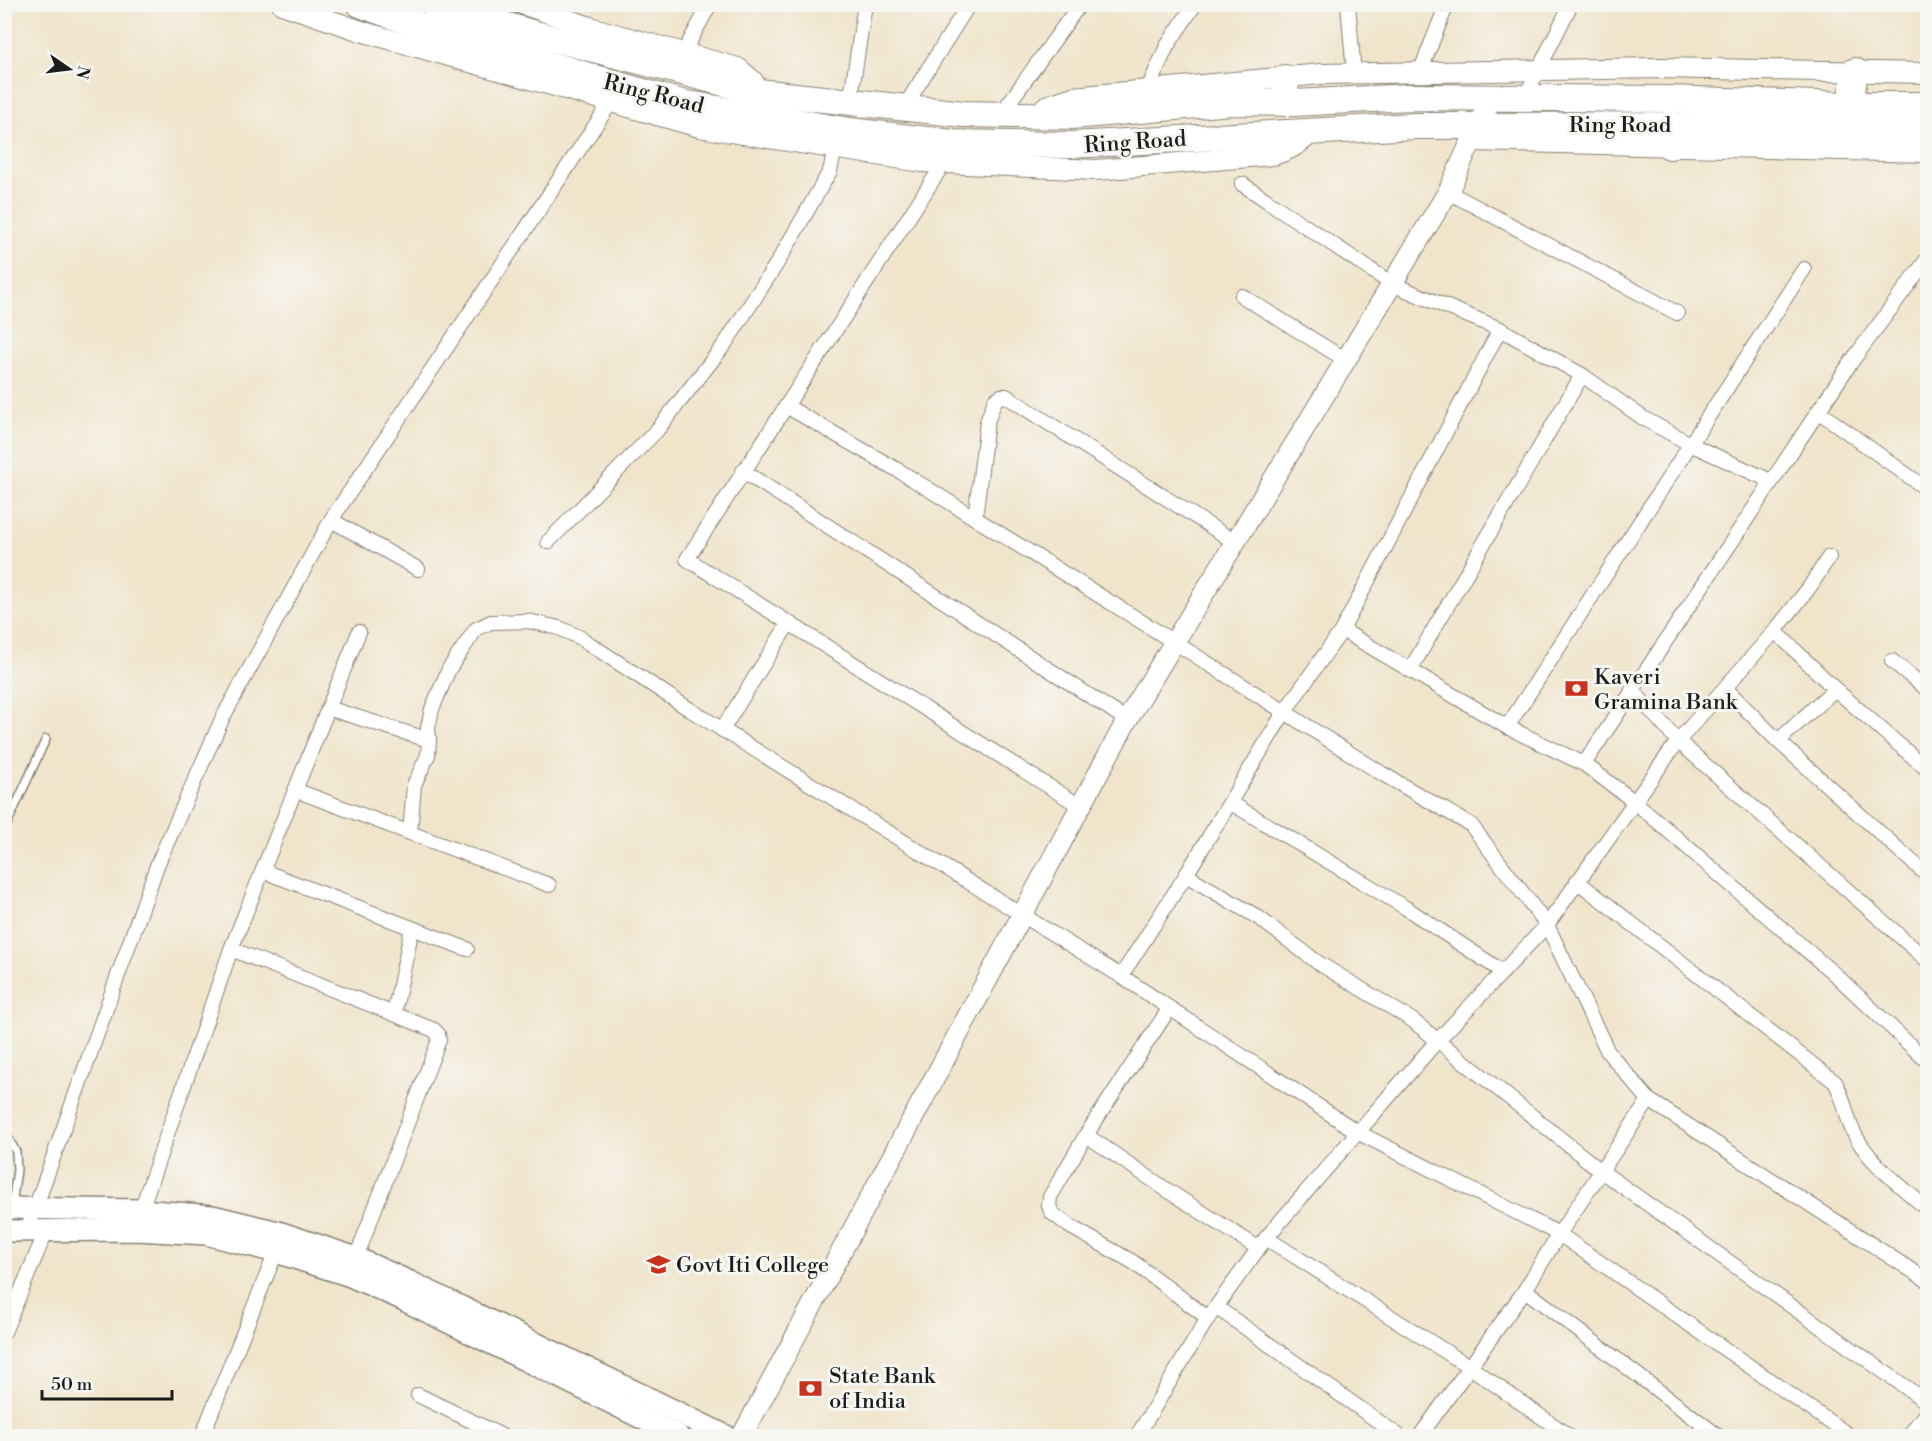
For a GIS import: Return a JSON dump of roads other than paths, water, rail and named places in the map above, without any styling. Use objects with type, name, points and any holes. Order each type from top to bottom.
[{"type":"highway","name":"Ring Road","points":[[360,4],[550,38],[758,92],[964,114],[1072,116],[1231,102],[1286,103],[1410,97],[1668,99],[1928,105]]},
{"type":"highway","name":"Ring Road","points":[[420,13],[622,86],[778,130],[850,131],[941,141],[1009,145],[1071,145],[1313,130],[1670,135],[1928,130]]},
{"type":"highway","points":[[1850,105],[1855,71]]},
{"type":"highway","points":[[1285,78],[1286,103]]},
{"type":"main road","points":[[8,1208],[141,1210],[212,1216],[278,1232],[356,1258],[594,1371],[726,1437]]},
{"type":"main road","points":[[4,1231],[206,1234],[276,1252],[348,1275],[404,1300],[678,1437]]},
{"type":"street","points":[[282,4],[363,32],[699,128],[778,130],[836,148],[922,162],[1096,170],[1261,156],[1288,151],[1300,144],[1313,130]]},
{"type":"street","points":[[684,52],[710,4]]},
{"type":"street","points":[[850,103],[865,4]]},
{"type":"street","points":[[903,109],[969,4]]},
{"type":"street","points":[[1001,114],[1080,4]]},
{"type":"street","points":[[1147,91],[1167,46],[1195,4]]},
{"type":"street","points":[[1348,4],[1354,74]]},
{"type":"street","points":[[1420,72],[1447,4]]},
{"type":"street","points":[[1525,97],[1570,4]]},
{"type":"street","points":[[536,6],[593,28],[738,68],[753,81],[758,92]]},
{"type":"street","points":[[1038,115],[1046,106],[1073,97],[1354,74],[1658,68],[1928,73]]},
{"type":"street","points":[[742,1437],[1127,720],[1448,192],[1491,98]]},
{"type":"street","points":[[4,1332],[37,1230],[34,1208],[158,863],[222,719],[331,520],[611,102]]},
{"type":"street","points":[[1670,135],[1928,152]]},
{"type":"street","points":[[548,542],[658,429],[725,344],[779,260],[830,171],[836,148]]},
{"type":"street","points":[[944,163],[687,559],[1080,806]]},
{"type":"street","points":[[1242,184],[1392,284],[1500,329],[1582,375],[1642,418],[1692,445],[1771,481]]},
{"type":"street","points":[[1448,192],[1677,313]]},
{"type":"street","points":[[1584,764],[1849,365],[1928,258]]},
{"type":"street","points":[[1507,728],[1804,269]]},
{"type":"street","points":[[1242,296],[1346,360]]},
{"type":"street","points":[[1121,976],[1231,803],[1285,711],[1342,630],[1500,329]]},
{"type":"street","points":[[1410,670],[1582,375]]},
{"type":"street","points":[[975,518],[987,422],[996,400],[1001,396],[1006,396],[1235,542]]},
{"type":"street","points":[[786,406],[901,472],[1381,773],[1471,825],[1547,925],[1608,1052],[1649,1100],[1928,1281]]},
{"type":"street","points":[[1818,411],[1928,490]]},
{"type":"street","points":[[743,471],[1127,720]]},
{"type":"street","points":[[331,520],[418,569]]},
{"type":"street","points":[[1137,1437],[1212,1313],[1262,1243],[1437,1041],[1547,925],[1677,741],[1775,631],[1809,588],[1829,557]]},
{"type":"street","points":[[410,833],[414,785],[428,755],[428,728],[432,709],[449,669],[469,637],[476,629],[491,622],[528,621],[559,628],[579,638],[722,730],[1121,976],[1359,1132],[1559,1234],[1850,1437]]},
{"type":"street","points":[[722,730],[789,623]]},
{"type":"street","points":[[1342,630],[1507,728],[1584,764],[1635,802],[1839,978],[1928,1062]]},
{"type":"street","points":[[1775,631],[1835,689],[1928,770]]},
{"type":"street","points":[[141,1210],[231,949],[359,632]]},
{"type":"street","points":[[1892,661],[1928,690]]},
{"type":"street","points":[[1725,688],[1778,741],[1928,876]]},
{"type":"street","points":[[1778,741],[1835,689]]},
{"type":"street","points":[[1632,690],[1677,741],[1928,961]]},
{"type":"street","points":[[328,708],[429,740]]},
{"type":"street","points":[[295,790],[549,885]]},
{"type":"street","points":[[1231,803],[1406,908],[1503,972]]},
{"type":"street","points":[[263,871],[467,949]]},
{"type":"street","points":[[1186,875],[1258,918],[1317,962],[1404,1014],[1601,1171],[1928,1403]]},
{"type":"street","points":[[1577,881],[1834,1082],[1843,1096],[1853,1130],[1875,1162],[1928,1210]]},
{"type":"street","points":[[394,1014],[412,928]]},
{"type":"street","points":[[231,949],[434,1030],[438,1034],[439,1040],[356,1258]]},
{"type":"street","points":[[1169,1009],[1086,1135],[1050,1197],[1049,1206],[1052,1213],[1069,1226],[1133,1262],[1399,1437]]},
{"type":"street","points":[[1420,1437],[1525,1290],[1559,1234],[1649,1100]]},
{"type":"street","points":[[1086,1135],[1170,1192],[1262,1243],[1470,1367],[1569,1437]]},
{"type":"street","points":[[202,1437],[276,1252]]},
{"type":"street","points":[[1525,1290],[1718,1437]]},
{"type":"street","points":[[418,1395],[502,1437]]},
{"type":"street","points":[[1914,1435],[1928,1410]]},
{"type":"lane","points":[[4,831],[46,739]]},
{"type":"lane","points":[[5,1131],[16,1152],[17,1170],[8,1208]]},
{"type":"place","name":"Kaveri Gramina Bank","points":[[1576,689]]},
{"type":"place","name":"Govt Iti College","points":[[658,1264]]},
{"type":"place","name":"State Bank of India","points":[[811,1388]]}]
